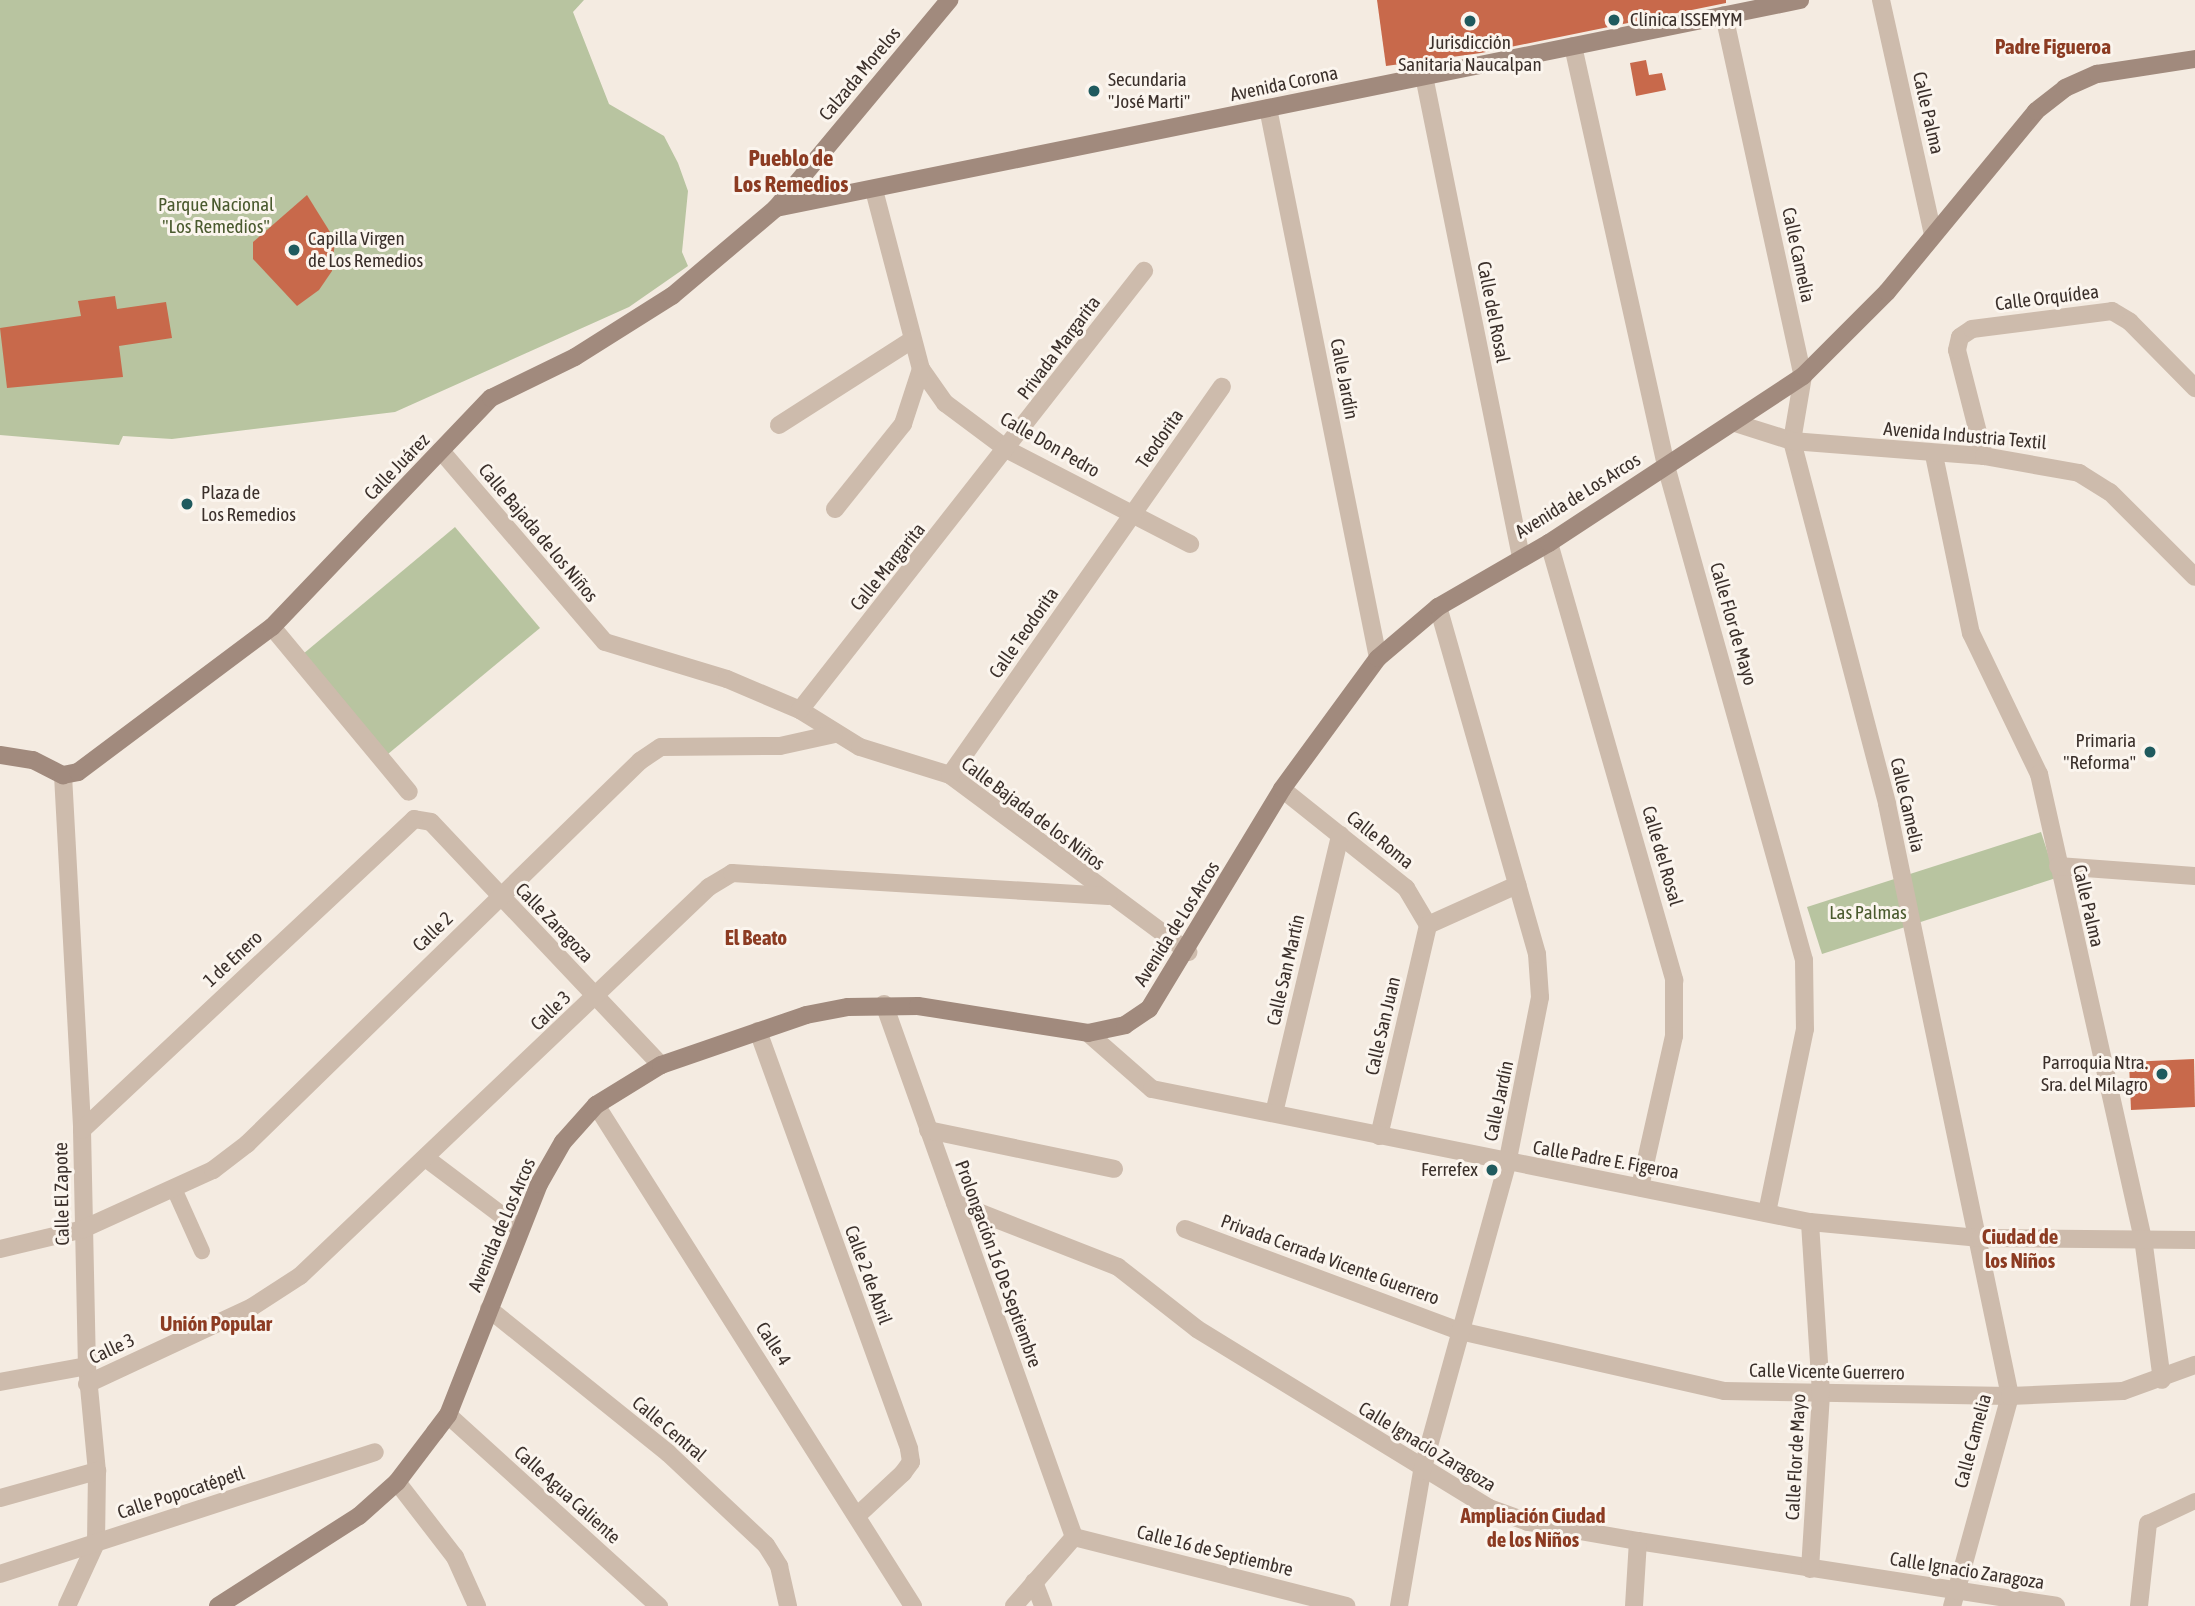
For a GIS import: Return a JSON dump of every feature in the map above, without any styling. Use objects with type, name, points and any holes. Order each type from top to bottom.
[{"type":"main road","name":"Calzada Morelos","points":[[776,208],[949,0]]},
{"type":"main road","name":"Avenida Corona","points":[[776,208],[1800,0]]},
{"type":"main road","name":"Avenida de Los Arcos","points":[[218,1606],[359,1516],[397,1482],[448,1415],[520,1229],[563,1142],[596,1105],[661,1065],[806,1016],[884,1004],[1088,1034],[1125,1025],[1149,1009],[1188,952],[1282,789],[1378,658],[1438,607],[1549,542],[1735,424],[1803,376],[1887,292],[2036,111],[2065,88],[2097,74],[2195,59]]},
{"type":"main road","name":"Calle Juárez","points":[[63,775],[93,765],[272,627],[491,398],[575,357],[672,296],[776,208]]},
{"type":"main road","points":[[0,755],[33,760],[63,775]]},
{"type":"street","name":"Calle Palma","points":[[1881,0],[1933,234]]},
{"type":"street","name":"Calle Camelia","points":[[1724,15],[1803,376],[1791,441],[1887,804],[1980,1238],[2010,1396],[1953,1598]]},
{"type":"street","name":"Calle Flor de Mayo","points":[[1573,46],[1666,466],[1804,960],[1805,1029],[1767,1213]]},
{"type":"street","name":"Calle del Rosal","points":[[1424,76],[1521,556]]},
{"type":"street","name":"Calle Jardín","points":[[1268,108],[1378,658]]},
{"type":"street","name":"Calle Don Pedro","points":[[874,190],[921,369],[946,403],[1008,450],[1190,544]]},
{"type":"street","name":"Privada Margarita","points":[[1008,450],[1144,271]]},
{"type":"street","name":"Calle Orquídea","points":[[1983,456],[1957,350],[1960,337],[1972,329],[2112,311],[2130,322],[2195,388]]},
{"type":"street","points":[[779,425],[912,340]]},
{"type":"street","points":[[835,509],[902,424],[921,369]]},
{"type":"street","name":"Teodorita","points":[[1133,515],[1222,387]]},
{"type":"street","name":"Avenida Industria Textil","points":[[1735,424],[1791,441],[1934,455],[1983,456],[2079,473],[2110,492],[2195,577]]},
{"type":"street","name":"Calle Margarita","points":[[800,710],[1008,450]]},
{"type":"street","name":"Calle Bajada de los Niños","points":[[442,452],[605,642],[727,679],[800,710],[834,734],[950,775],[1108,896],[1188,952]]},
{"type":"street","name":"Calle Palma","points":[[1934,455],[1971,633],[2029,746],[2143,1238],[2162,1380]]},
{"type":"street","name":"Calle Teodorita","points":[[950,775],[1133,515]]},
{"type":"street","name":"Calle del Rosal","points":[[1549,542],[1674,980],[1674,1036],[1640,1187]]},
{"type":"street","name":"Calle Jardín","points":[[1399,1606],[1422,1471],[1507,1164],[1541,998],[1537,954],[1438,607]]},
{"type":"street","points":[[272,627],[409,792]]},
{"type":"street","name":"Calle 2","points":[[0,1249],[83,1229],[175,1191],[247,1144],[499,897],[661,747],[780,746],[834,734]]},
{"type":"street","name":"Calle El Zapote","points":[[63,775],[82,1130],[86,1366],[97,1471],[96,1544],[67,1606]]},
{"type":"street","name":"Calle Roma","points":[[1282,789],[1406,888],[1428,925]]},
{"type":"street","name":"Calle Zaragoza","points":[[414,819],[431,822],[499,897],[661,1065]]},
{"type":"street","name":"1 de Enero","points":[[82,1130],[414,819]]},
{"type":"street","name":"Calle San Martín","points":[[1274,1113],[1340,835]]},
{"type":"street","points":[[2058,866],[2195,877]]},
{"type":"street","name":"Calle 3","points":[[88,1384],[278,1292],[427,1159],[709,887],[732,873],[762,871],[1108,896]]},
{"type":"street","points":[[1428,925],[1517,886]]},
{"type":"street","name":"Calle San Juan","points":[[1379,1136],[1428,925]]},
{"type":"street","name":"Prolongación 16 De Septiembre","points":[[884,1004],[1074,1537]]},
{"type":"street","name":"Calle 2 de Abril","points":[[758,1031],[909,1448],[911,1462],[858,1515]]},
{"type":"street","name":"Calle Padre E. Figeroa","points":[[1088,1034],[1152,1089],[1507,1164],[1640,1187],[1810,1222],[1980,1238],[2195,1240]]},
{"type":"street","name":"Calle 4","points":[[596,1105],[858,1515],[913,1606]]},
{"type":"street","points":[[928,1130],[1114,1168]]},
{"type":"street","points":[[427,1159],[520,1229]]},
{"type":"street","points":[[175,1191],[202,1251]]},
{"type":"street","name":"Calle Ignacio Zaragoza","points":[[954,1203],[1118,1267],[1196,1329],[1422,1471],[1489,1508],[1528,1522],[1810,1569],[1953,1598],[2056,1606]]},
{"type":"street","name":"Calle Flor de Mayo","points":[[1810,1222],[1821,1393],[1810,1569]]},
{"type":"street","name":"Privada Cerrada Vicente Guerrero","points":[[1185,1229],[1460,1331]]},
{"type":"street","name":"Calle Central","points":[[489,1309],[668,1453],[766,1545],[779,1566],[788,1606]]},
{"type":"street","name":"Calle Vicente Guerrero","points":[[1460,1331],[1693,1386],[1821,1393],[2010,1396],[2123,1391],[2162,1380],[2195,1364]]},
{"type":"street","points":[[0,1382],[86,1366]]},
{"type":"street","name":"Calle Agua Caliente","points":[[448,1415],[659,1606]]},
{"type":"street","name":"Calle Popocatépetl","points":[[0,1574],[375,1452]]},
{"type":"street","points":[[0,1499],[97,1471]]},
{"type":"street","points":[[397,1482],[455,1557],[477,1606]]},
{"type":"street","points":[[2139,1606],[2148,1523],[2195,1501]]},
{"type":"street","points":[[1014,1606],[1074,1537]]},
{"type":"street","name":"Calle 16 de Septiembre","points":[[1074,1537],[1346,1606]]},
{"type":"street","points":[[1634,1606],[1638,1541]]},
{"type":"street","points":[[1034,1582],[1043,1606]]},
{"type":"green space","name":"Parque Nacional \"Los Remedios\"","points":[[0,0],[584,0],[573,12],[609,104],[664,136],[678,163],[688,191],[682,252],[688,266],[629,307],[395,412],[172,439],[123,436],[119,445],[0,435]]},
{"type":"green space","points":[[455,527],[540,628],[388,754],[303,654]]},
{"type":"green space","name":"Las Palmas","points":[[2041,832],[2056,878],[1822,954],[1807,907]]},
{"type":"building","name":"Jurisdicción Sanitaria Naucalpan","points":[[1377,0],[1726,0],[1726,3],[1481,53],[1386,66]]},
{"type":"building","points":[[1646,60],[1649,75],[1662,73],[1666,90],[1636,96],[1630,63]]},
{"type":"building","name":"Capilla Virgen de Los Remedios","points":[[307,195],[335,240],[332,271],[319,290],[297,306],[253,259],[253,242]]},
{"type":"building","points":[[115,296],[117,309],[166,302],[172,338],[119,346],[123,377],[7,388],[0,328],[81,316],[78,301]]},
{"type":"building","name":"Parroquia Ntra. Sra. del Milagro","points":[[2194,1059],[2195,1107],[2131,1110],[2129,1062]]},
{"type":"place","name":"Clínica ISSEMYM","points":[[1614,20]]},
{"type":"place","name":"Jurisdicción Sanitaria Naucalpan","points":[[1470,21]]},
{"type":"place","name":"Secundaria \"José Marti\"","points":[[1094,91]]},
{"type":"place","name":"Capilla Virgen de Los Remedios","points":[[294,250]]},
{"type":"place","name":"Plaza de Los Remedios","points":[[187,504]]},
{"type":"place","name":"Primaria \"Reforma\"","points":[[2150,752]]},
{"type":"place","name":"Parroquia Ntra. Sra. del Milagro","points":[[2162,1074]]},
{"type":"place","name":"Ferrefex","points":[[1492,1170]]},
{"type":"district","name":"Padre Figueroa","points":[[2053,46]]},
{"type":"district","name":"Pueblo de Los Remedios","points":[[791,171]]},
{"type":"district","name":"El Beato","points":[[756,937]]},
{"type":"district","name":"Ciudad de los Niños","points":[[2020,1248]]},
{"type":"district","name":"Unión Popular","points":[[216,1323]]},
{"type":"district","name":"Ampliación Ciudad de los Niños","points":[[1533,1527]]}]
